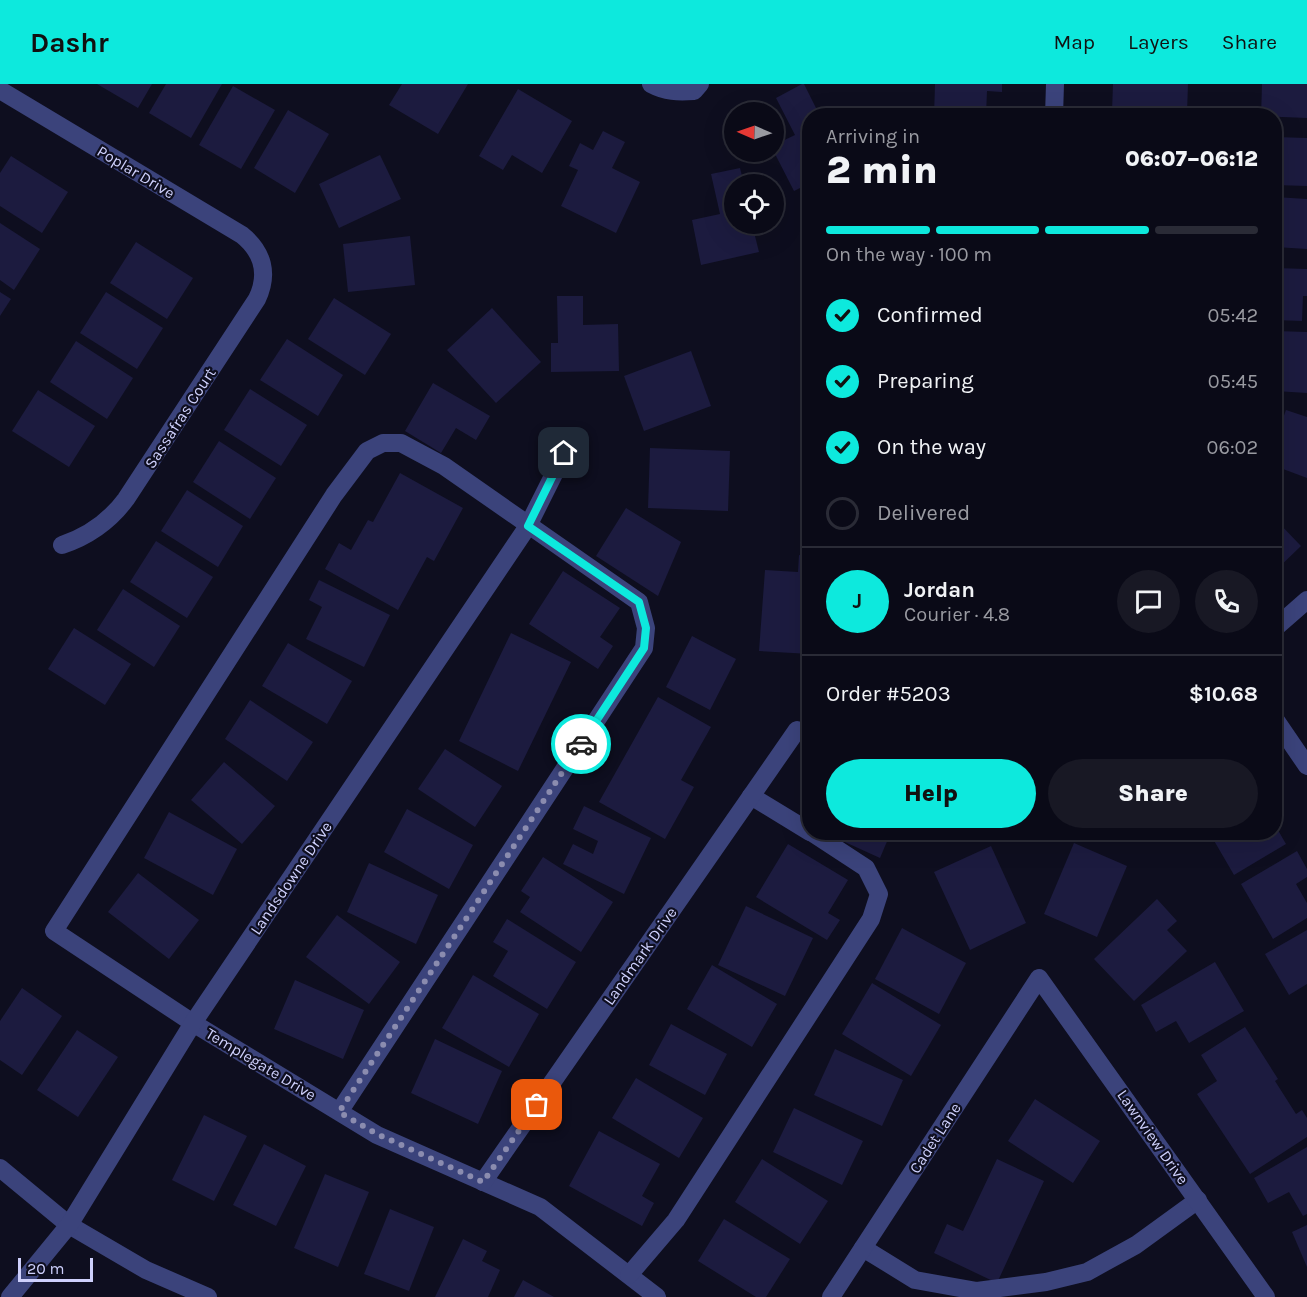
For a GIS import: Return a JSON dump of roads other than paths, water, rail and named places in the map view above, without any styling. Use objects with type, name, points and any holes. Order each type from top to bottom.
[{"type":"street","points":[[656,86],[676,93],[694,91],[700,84]]},
{"type":"street","points":[[1054,108],[1055,84]]},
{"type":"street","name":"Poplar Drive","points":[[0,90],[242,235],[255,247],[263,263]]},
{"type":"street","name":"Sassafras Court","points":[[62,545],[78,540],[105,523],[126,499],[257,299],[263,285],[263,263]]},
{"type":"street","name":"Templegate Drive","points":[[528,526],[444,466],[401,443],[383,443],[367,451],[328,505],[54,931],[193,1023],[377,1134],[540,1207],[657,1297]]},
{"type":"street","name":"Landsdowne Drive","points":[[10,1297],[69,1225],[193,1023],[528,526],[564,453]]},
{"type":"street","points":[[339,1112],[644,648],[646,628],[639,602],[528,526]]},
{"type":"street","points":[[1282,622],[1307,600]]},
{"type":"street","points":[[1282,729],[1307,766]]},
{"type":"street","name":"Landmark Drive","points":[[483,1182],[797,730]]},
{"type":"street","points":[[751,796],[802,827]]},
{"type":"street","points":[[629,1275],[676,1220],[871,919],[879,894],[866,868],[822,840]]},
{"type":"street","name":"Lawnview Drive","points":[[1039,978],[1266,1297]]},
{"type":"street","name":"Cadet Lane","points":[[831,1297],[1039,978]]},
{"type":"street","points":[[0,1168],[69,1225],[146,1270],[208,1297]]},
{"type":"street","points":[[863,1248],[915,1280],[978,1291],[1046,1282],[1087,1272],[1136,1245],[1197,1200]]}]
